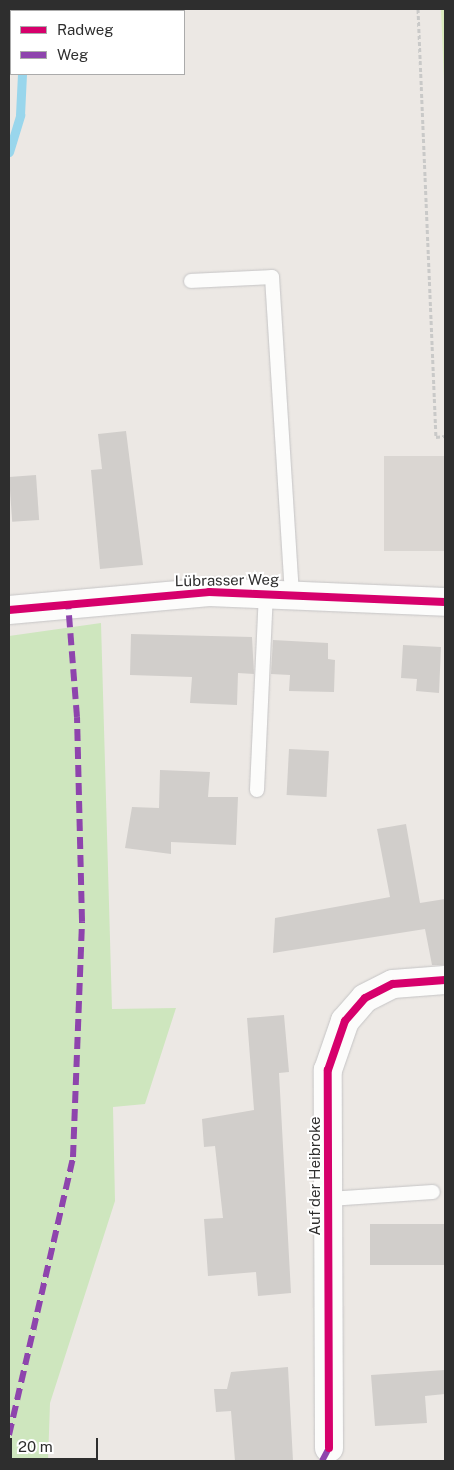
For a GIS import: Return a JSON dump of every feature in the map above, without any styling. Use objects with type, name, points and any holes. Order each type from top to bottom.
[{"type":"street","name":"Lübrasser Weg","points":[[9,610],[159,595],[279,593],[445,602]]},
{"type":"street","name":"Auf der Heibroke","points":[[329,1448],[328,1070],[345,1021],[365,998],[393,984],[445,980]]},
{"type":"lane","points":[[192,281],[272,277],[279,593],[257,790]]},
{"type":"lane","points":[[329,1199],[434,1192]]},
{"type":"path","points":[[418,9],[436,437],[445,436]]},
{"type":"green space","points":[[441,9],[445,9],[445,105]]},
{"type":"green space","points":[[101,623],[112,1009],[176,1008],[145,1104],[113,1107],[115,1201],[50,1403],[48,1461],[9,1461],[9,636]]},
{"type":"shaded area","points":[[384,456],[445,456],[445,551],[384,551]]},
{"type":"building","points":[[126,431],[143,565],[100,569],[91,470],[102,469],[98,434]]},
{"type":"building","points":[[36,475],[39,520],[12,522],[9,477]]},
{"type":"building","points":[[131,634],[252,637],[254,674],[238,673],[237,705],[190,703],[192,677],[130,675]]},
{"type":"building","points":[[273,640],[328,643],[328,659],[335,660],[334,692],[289,691],[290,675],[271,674]]},
{"type":"building","points":[[403,645],[441,647],[439,693],[416,691],[417,679],[401,678]]},
{"type":"building","points":[[289,749],[329,751],[327,797],[287,795]]},
{"type":"building","points":[[160,770],[210,772],[208,797],[238,797],[236,845],[171,842],[171,854],[125,848],[132,807],[159,808]]},
{"type":"building","points":[[406,824],[420,903],[445,899],[445,965],[432,965],[425,929],[273,953],[275,918],[390,897],[377,829]]},
{"type":"building","points":[[284,1015],[289,1072],[279,1073],[291,1293],[258,1296],[256,1272],[208,1276],[204,1219],[223,1218],[215,1146],[204,1147],[202,1119],[254,1110],[247,1018]]},
{"type":"building","points":[[370,1224],[445,1224],[445,1265],[370,1265]]},
{"type":"building","points":[[288,1367],[293,1461],[235,1461],[231,1411],[216,1412],[214,1389],[227,1389],[231,1372]]},
{"type":"building","points":[[445,1370],[445,1394],[425,1396],[427,1423],[375,1426],[371,1375]]},
{"type":"waterway","points":[[9,152],[20,115],[22,75]]},
{"type":"marked path","points":[[9,1435],[73,1157],[82,921],[77,717],[68,602]]},
{"type":"marked path","points":[[322,1461],[329,1448]]},
{"type":"cycle path","points":[[9,610],[209,592],[445,602]]},
{"type":"cycle path","points":[[329,1448],[328,1070],[345,1021],[365,998],[393,984],[445,980]]}]
